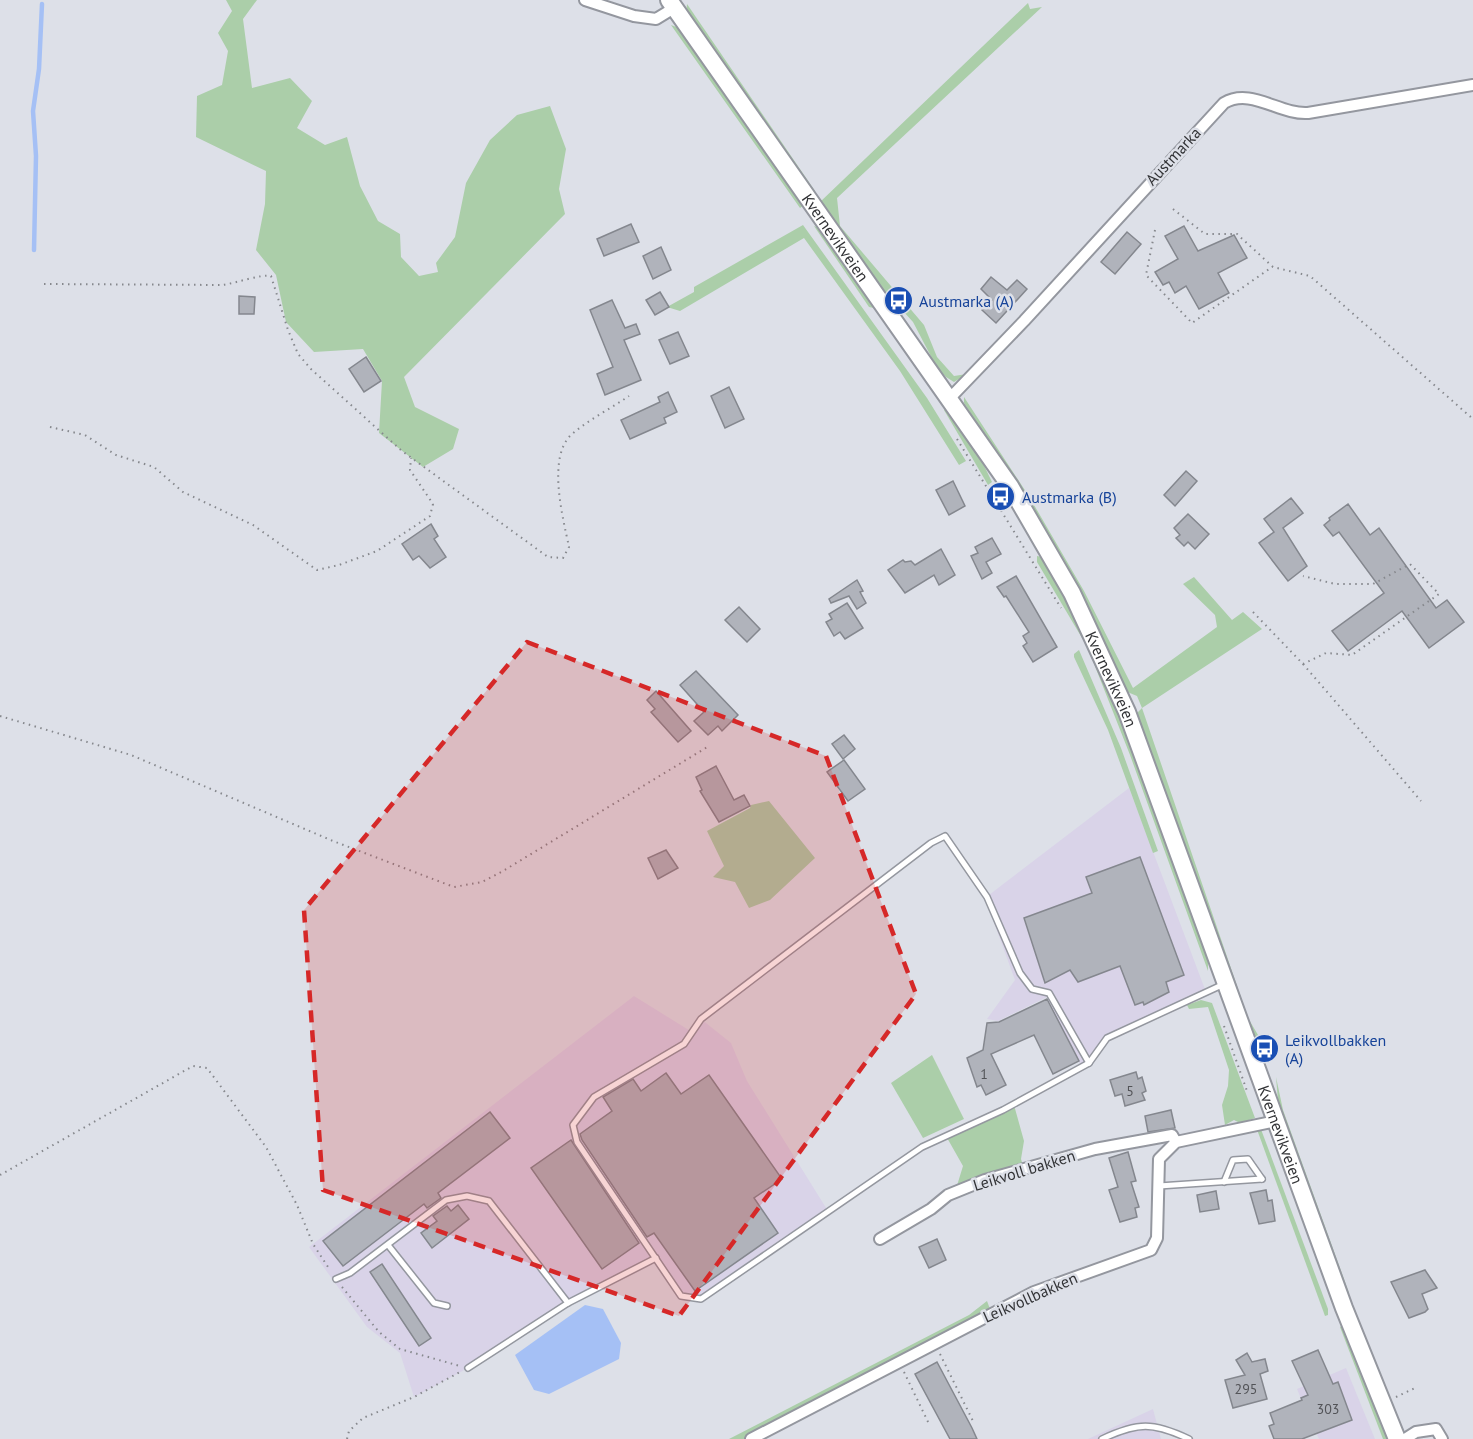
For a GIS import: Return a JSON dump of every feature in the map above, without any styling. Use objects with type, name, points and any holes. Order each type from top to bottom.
[{"type":"main road","name":"Kvernevikveien","points":[[671,4],[950,398],[1010,486],[1072,592],[1127,712],[1344,1308],[1397,1439]]},
{"type":"street","points":[[585,0],[634,16],[656,19],[671,4]]},
{"type":"street","name":"Austmarka","points":[[950,398],[1024,321],[1224,103],[1234,98],[1247,98],[1294,113],[1308,113],[1473,85]]},
{"type":"street","points":[[1176,1142],[1276,1121]]},
{"type":"street","name":"Leikvoll bakken","points":[[880,1239],[931,1209],[948,1195],[985,1180],[1095,1149],[1172,1135],[1176,1142]]},
{"type":"street","name":"Leikvollbakken","points":[[751,1439],[1034,1292],[1151,1250],[1157,1238],[1159,1159],[1176,1142]]},
{"type":"street","points":[[1405,1439],[1416,1432],[1436,1429],[1442,1439]]},
{"type":"lane","points":[[1089,1063],[1049,993],[1032,989],[1020,973],[987,897],[945,836],[932,843],[701,1019],[684,1044],[594,1097],[573,1125],[577,1142],[681,1296],[701,1299],[922,1147],[1014,1105],[1089,1063],[1107,1038],[1225,983]]},
{"type":"lane","points":[[1158,1186],[1224,1182],[1262,1179],[1248,1159],[1233,1161],[1224,1182]]},
{"type":"lane","points":[[336,1279],[350,1273],[446,1200],[467,1196],[489,1201],[568,1303]]},
{"type":"lane","points":[[388,1245],[434,1303],[447,1306]]},
{"type":"lane","points":[[468,1368],[568,1303],[656,1258]]},
{"type":"lane","points":[[1102,1439],[1144,1424],[1166,1428],[1189,1439]]},
{"type":"path","points":[[1173,208],[1205,234],[1237,234],[1273,267],[1310,276],[1473,419]]},
{"type":"path","points":[[1155,230],[1146,275],[1192,323],[1273,267]]},
{"type":"path","points":[[44,284],[223,285],[266,274],[271,276],[298,354],[347,404],[411,458],[548,557],[562,558],[569,547],[559,501],[559,456],[570,436],[629,396]]},
{"type":"path","points":[[50,426],[85,435],[116,454],[154,467],[183,492],[253,525],[317,570],[377,551],[430,516],[434,504],[410,471],[411,458]]},
{"type":"path","points":[[994,503],[1029,554],[1062,611]]},
{"type":"path","points":[[1303,576],[1335,584],[1373,584],[1410,564],[1439,594],[1352,655],[1326,653],[1303,664]]},
{"type":"path","points":[[1252,612],[1303,664],[1421,801]]},
{"type":"path","points":[[0,716],[131,755],[333,841],[454,887],[482,882],[503,871],[709,746]]},
{"type":"path","points":[[0,1175],[193,1066],[207,1068],[266,1147],[297,1205],[313,1244],[336,1279],[379,1332],[400,1349],[468,1368]]},
{"type":"path","points":[[934,1343],[973,1421]]},
{"type":"path","points":[[898,1362],[930,1426]]},
{"type":"path","points":[[347,1439],[349,1431],[363,1418],[414,1396],[468,1368]]},
{"type":"highlighted area","points":[[527,642],[826,756],[916,994],[679,1316],[323,1190],[304,910]]},
{"type":"shaded area","points":[[1129,788],[1206,992],[1107,1038],[1082,1068],[1047,997],[998,1021],[987,1019],[1015,980],[985,898]]},
{"type":"shaded area","points":[[634,996],[692,1032],[701,1019],[731,1043],[747,1081],[828,1211],[701,1299],[681,1296],[656,1258],[568,1303],[468,1368],[414,1397],[400,1353],[367,1327],[309,1247]]},
{"type":"shaded area","points":[[1346,1368],[1375,1439],[1319,1439],[1309,1419],[1297,1389]]},
{"type":"shaded area","points":[[1153,1409],[1161,1439],[1088,1439]]},
{"type":"green space","points":[[226,0],[257,0],[243,19],[252,88],[290,78],[312,101],[297,128],[325,145],[347,137],[360,186],[378,221],[400,234],[401,257],[419,276],[438,272],[436,263],[455,237],[466,183],[490,140],[517,115],[550,106],[566,149],[559,189],[565,214],[404,377],[415,407],[459,429],[453,449],[423,467],[379,433],[382,381],[363,349],[314,352],[286,322],[276,275],[256,250],[265,204],[266,171],[196,137],[197,96],[222,85],[228,51],[218,33],[232,11]]},
{"type":"green space","points":[[1028,3],[1030,9],[1042,7],[837,198],[840,226],[924,325],[937,357],[954,376],[967,374],[954,382],[936,366],[913,322],[872,277],[819,203]]},
{"type":"green space","points":[[687,4],[815,191],[812,194],[686,15]]},
{"type":"green space","points":[[671,25],[679,28],[740,118],[804,205],[800,208]]},
{"type":"green space","points":[[803,225],[927,398],[966,461],[959,465],[900,371],[804,238],[680,311],[667,307],[694,292],[694,287]]},
{"type":"green space","points":[[814,226],[819,228],[874,308],[869,307]]},
{"type":"green space","points":[[964,397],[1030,498],[1084,591],[1133,688],[1217,627],[1215,615],[1183,584],[1194,577],[1232,620],[1243,612],[1262,629],[1142,708],[1137,696],[1125,691],[1071,579],[1009,473],[964,403]]},
{"type":"green space","points":[[949,408],[972,441],[992,482],[988,485],[944,410]]},
{"type":"green space","points":[[1037,556],[1042,557],[1060,585],[1085,639],[1082,638],[1037,562]]},
{"type":"green space","points":[[1079,650],[1121,748],[1158,851],[1153,853],[1108,730],[1074,657]]},
{"type":"green space","points":[[1089,651],[1095,655],[1117,707],[1208,958],[1208,971],[1130,755]]},
{"type":"green space","points":[[1142,708],[1248,1018],[1271,1057],[1266,1055],[1247,1025],[1136,721],[1137,713]]},
{"type":"green space","points":[[769,801],[815,858],[770,900],[749,908],[735,882],[713,877],[724,866],[707,831],[750,808],[751,805]]},
{"type":"green space","points":[[1201,1000],[1212,1003],[1255,1118],[1240,1123],[1234,1120],[1225,1125],[1222,1105],[1228,1086],[1229,1070],[1208,1007],[1189,1009],[1187,1005]]},
{"type":"green space","points":[[932,1055],[964,1119],[923,1138],[891,1083]]},
{"type":"green space","points":[[1276,1077],[1283,1110],[1349,1293],[1346,1294],[1279,1112]]},
{"type":"green space","points":[[1014,1105],[1024,1141],[1021,1159],[1024,1169],[955,1192],[963,1166],[946,1136]]},
{"type":"green space","points":[[1255,1124],[1259,1124],[1328,1309],[1328,1315],[1325,1316]]},
{"type":"green space","points":[[1019,1294],[1021,1299],[751,1439],[729,1439],[969,1315],[987,1301],[990,1309]]},
{"type":"green space","points":[[1343,1325],[1388,1439],[1383,1439],[1340,1327]]},
{"type":"water","points":[[585,1305],[603,1309],[621,1343],[619,1359],[549,1394],[534,1390],[515,1355]]},
{"type":"building","points":[[631,224],[639,242],[604,256],[597,239]]},
{"type":"building","points":[[1184,226],[1198,251],[1234,235],[1247,258],[1218,273],[1229,293],[1199,309],[1186,286],[1175,293],[1169,282],[1163,285],[1155,272],[1178,259],[1165,236]]},
{"type":"building","points":[[1127,232],[1141,244],[1115,274],[1101,262]]},
{"type":"building","points":[[661,247],[671,270],[653,279],[643,256]]},
{"type":"building","points":[[991,277],[1007,290],[1017,280],[1027,289],[996,323],[982,310],[992,300],[981,289]]},
{"type":"building","points":[[660,292],[669,307],[655,315],[646,300]]},
{"type":"building","points":[[239,296],[255,297],[254,314],[239,314]]},
{"type":"building","points":[[612,300],[625,328],[636,324],[640,334],[624,340],[641,380],[605,395],[597,374],[613,367],[590,310]]},
{"type":"building","points":[[678,332],[689,356],[670,364],[659,340]]},
{"type":"building","points":[[366,357],[381,381],[364,392],[349,369]]},
{"type":"building","points":[[729,387],[744,419],[725,428],[711,396]]},
{"type":"building","points":[[668,392],[677,412],[664,418],[666,423],[630,439],[621,420],[660,402],[658,397]]},
{"type":"building","points":[[1186,471],[1197,481],[1175,506],[1164,495]]},
{"type":"building","points":[[953,481],[965,506],[949,515],[936,490]]},
{"type":"building","points":[[1291,498],[1303,513],[1283,528],[1307,566],[1288,581],[1259,543],[1274,532],[1264,519]]},
{"type":"building","points":[[1348,504],[1370,535],[1379,528],[1436,608],[1447,600],[1464,622],[1429,648],[1402,611],[1348,651],[1332,631],[1384,593],[1339,532],[1333,536],[1324,525],[1330,520],[1329,518]]},
{"type":"building","points":[[1188,514],[1209,534],[1195,549],[1188,542],[1184,546],[1176,538],[1180,535],[1174,528]]},
{"type":"building","points":[[431,524],[438,536],[434,539],[446,557],[430,568],[419,556],[413,560],[402,544]]},
{"type":"building","points":[[992,538],[1001,554],[986,562],[992,573],[982,579],[971,556],[978,553],[975,547]]},
{"type":"building","points":[[941,549],[955,575],[939,585],[934,575],[905,593],[888,570],[903,560],[911,561],[915,565]]},
{"type":"building","points":[[1016,576],[1057,647],[1033,662],[1023,646],[1027,643],[1023,636],[1029,632],[1006,596],[1004,597],[997,587]]},
{"type":"building","points":[[857,580],[866,603],[857,609],[849,596],[831,603],[829,599]]},
{"type":"building","points":[[847,603],[863,628],[845,639],[840,632],[834,636],[826,622],[832,619],[829,614]]},
{"type":"building","points":[[739,607],[760,629],[747,642],[725,620]]},
{"type":"building","points":[[696,671],[738,715],[722,731],[718,726],[708,735],[694,721],[704,712],[680,685]]},
{"type":"building","points":[[656,691],[691,731],[678,742],[651,712],[655,709],[647,700]]},
{"type":"building","points":[[844,735],[855,749],[843,759],[832,744]]},
{"type":"building","points":[[844,760],[865,789],[848,801],[827,772]]},
{"type":"building","points":[[716,766],[734,800],[744,795],[750,806],[719,822],[700,791],[702,790],[696,777]]},
{"type":"building","points":[[666,850],[678,868],[658,879],[648,858]]},
{"type":"building","points":[[1140,857],[1184,975],[1166,982],[1169,992],[1144,1005],[1143,1002],[1135,1005],[1120,966],[1078,982],[1070,970],[1045,983],[1024,918],[1092,893],[1086,877]]},
{"type":"building","points":[[1047,999],[1079,1061],[1053,1074],[1034,1035],[991,1054],[1006,1085],[986,1095],[981,1085],[977,1087],[967,1058],[983,1050],[987,1023],[999,1022]]},
{"type":"building","points":[[1136,1072],[1138,1079],[1142,1077],[1146,1091],[1142,1093],[1145,1100],[1125,1106],[1122,1094],[1115,1096],[1110,1080]]},
{"type":"building","points":[[666,1073],[681,1094],[709,1075],[782,1179],[754,1198],[778,1233],[695,1291],[654,1233],[647,1237],[580,1134],[612,1111],[603,1097],[633,1079],[641,1091]]},
{"type":"building","points":[[1171,1110],[1175,1128],[1148,1132],[1145,1116]]},
{"type":"building","points":[[490,1112],[510,1138],[438,1193],[441,1198],[427,1208],[424,1204],[343,1266],[323,1241]]},
{"type":"building","points":[[571,1140],[639,1243],[602,1269],[531,1168]]},
{"type":"building","points":[[1128,1152],[1136,1181],[1131,1182],[1139,1207],[1135,1208],[1137,1217],[1120,1222],[1109,1190],[1118,1187],[1109,1158]]},
{"type":"building","points":[[1266,1190],[1268,1201],[1272,1200],[1275,1221],[1259,1224],[1250,1193]]},
{"type":"building","points":[[1216,1191],[1219,1209],[1200,1212],[1197,1195]]},
{"type":"building","points":[[458,1205],[469,1219],[432,1248],[421,1233],[437,1221],[433,1216],[447,1206],[451,1211]]},
{"type":"building","points":[[937,1239],[946,1260],[929,1268],[919,1247]]},
{"type":"building","points":[[382,1264],[431,1338],[419,1346],[370,1272]]},
{"type":"building","points":[[1425,1270],[1437,1288],[1422,1294],[1428,1309],[1409,1318],[1391,1282]]},
{"type":"building","points":[[1318,1350],[1333,1384],[1338,1382],[1352,1420],[1302,1439],[1274,1439],[1269,1426],[1274,1424],[1270,1413],[1302,1400],[1301,1398],[1308,1395],[1292,1361]]},
{"type":"building","points":[[1247,1353],[1252,1362],[1265,1359],[1268,1371],[1260,1374],[1267,1399],[1233,1408],[1225,1380],[1245,1375],[1236,1360]]},
{"type":"building","points":[[937,1362],[977,1439],[950,1439],[915,1374]]},
{"type":"waterway","points":[[34,250],[36,156],[33,111],[39,69],[42,4]]},
{"type":"place","name":"Austmarka (A)","points":[[898,301]]},
{"type":"place","name":"Austmarka (B)","points":[[1001,497]]},
{"type":"place","name":"Leikvollbakken (A)","points":[[1264,1049]]}]
